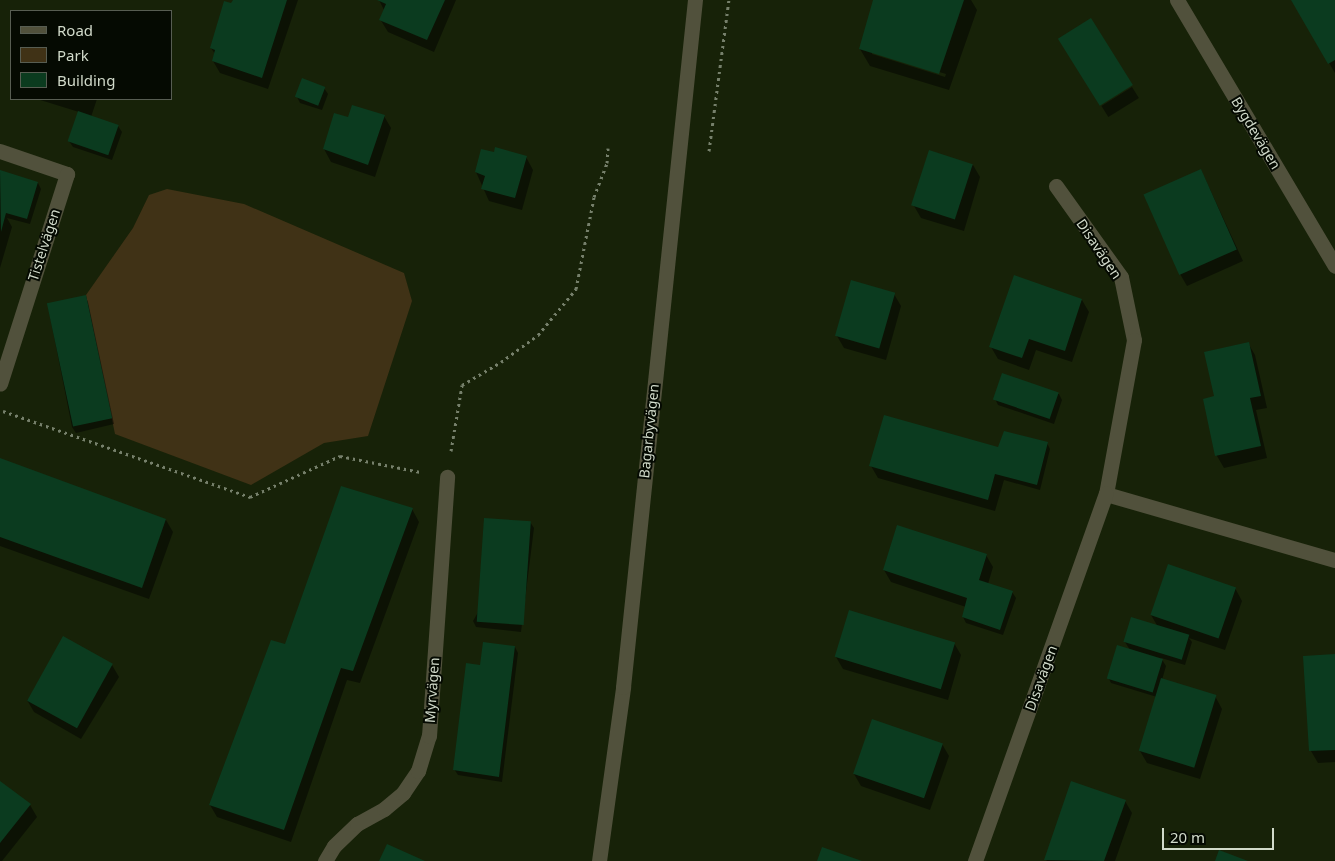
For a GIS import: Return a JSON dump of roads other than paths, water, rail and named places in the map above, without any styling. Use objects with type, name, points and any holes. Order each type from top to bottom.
[{"type":"street","name":"Bagarbyvägen","points":[[599,861],[623,687],[695,0]]},
{"type":"street","name":"Bygdevägen","points":[[1177,0],[1335,266]]},
{"type":"street","name":"Tistelvägen","points":[[0,151],[67,174],[0,384]]},
{"type":"street","name":"Disavägen","points":[[975,861],[1106,494],[1134,340],[1121,277],[1056,186]]},
{"type":"street","name":"Myrvägen","points":[[325,861],[334,846],[358,824],[384,809],[403,793],[418,771],[429,736],[446,477]]},
{"type":"street","points":[[1106,494],[1335,560]]}]
